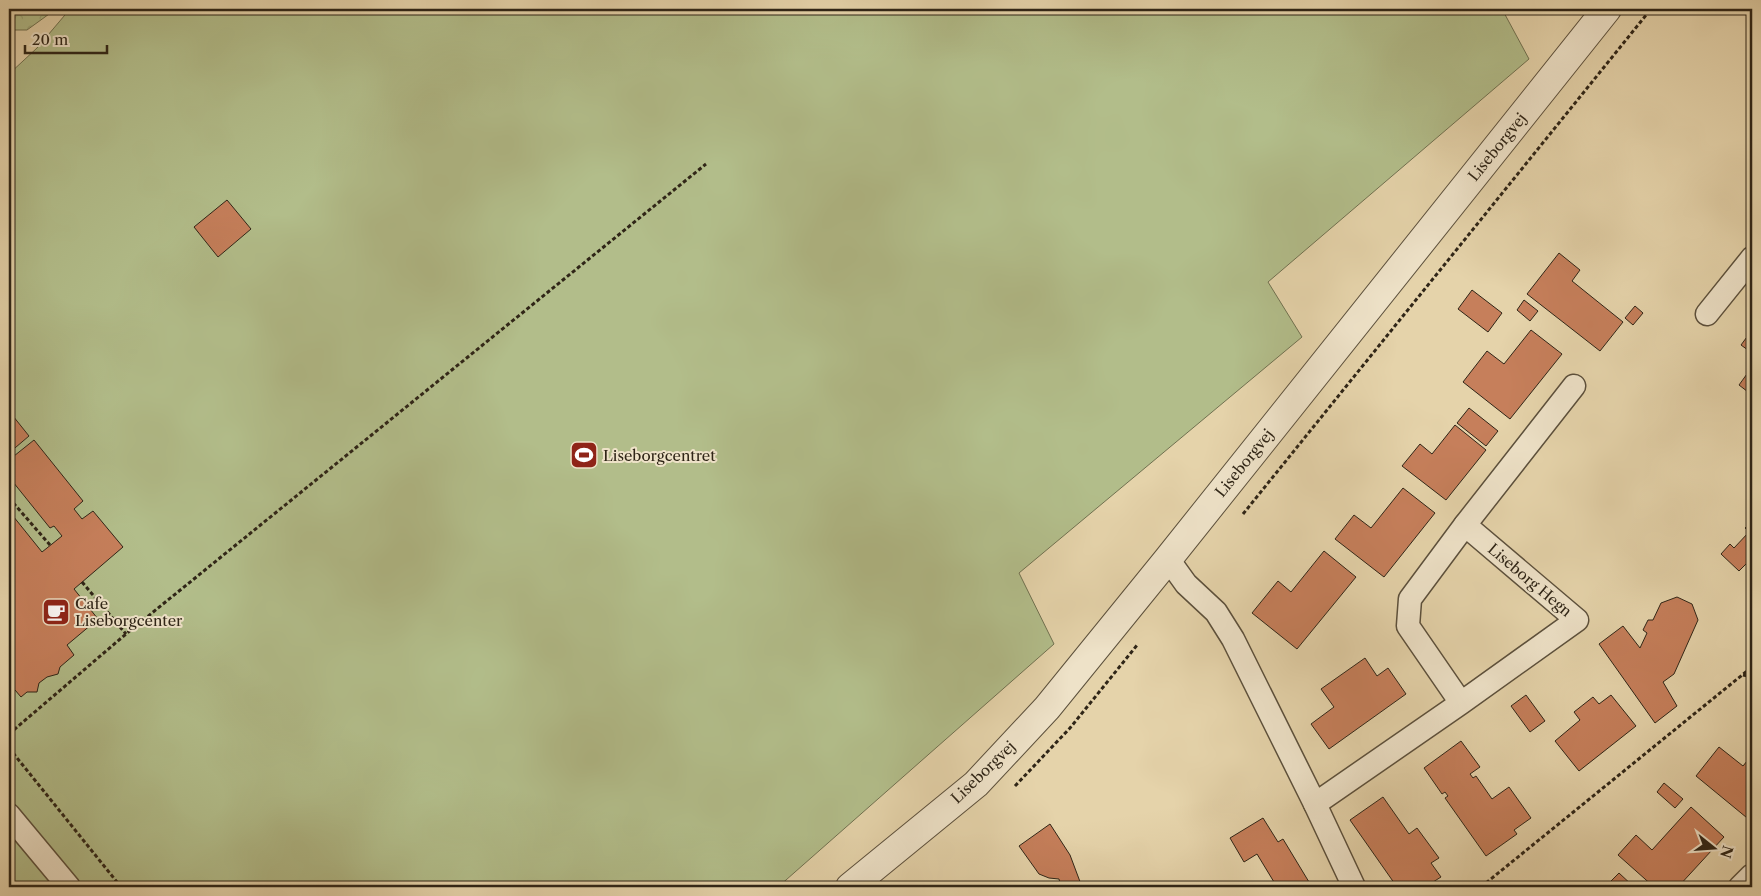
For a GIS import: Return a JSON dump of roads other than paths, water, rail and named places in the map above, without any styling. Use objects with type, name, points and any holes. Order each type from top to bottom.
[{"type":"street","name":"Liseborgvej","points":[[850,887],[976,784],[1047,708],[1607,9]]},
{"type":"street","points":[[1707,314],[1752,258]]},
{"type":"street","points":[[1461,703],[1408,626],[1410,599],[1465,525],[1574,386]]},
{"type":"street","name":"Liseborg Hegn","points":[[1315,804],[1577,620],[1465,525]]},
{"type":"street","points":[[1168,559],[1186,584],[1216,612],[1233,639],[1354,887]]},
{"type":"street","points":[[9,815],[69,887]]},
{"type":"place","name":"Liseborgcentret","points":[[584,455]]},
{"type":"place","name":"Cafe Liseborgcenter","points":[[56,612]]}]
